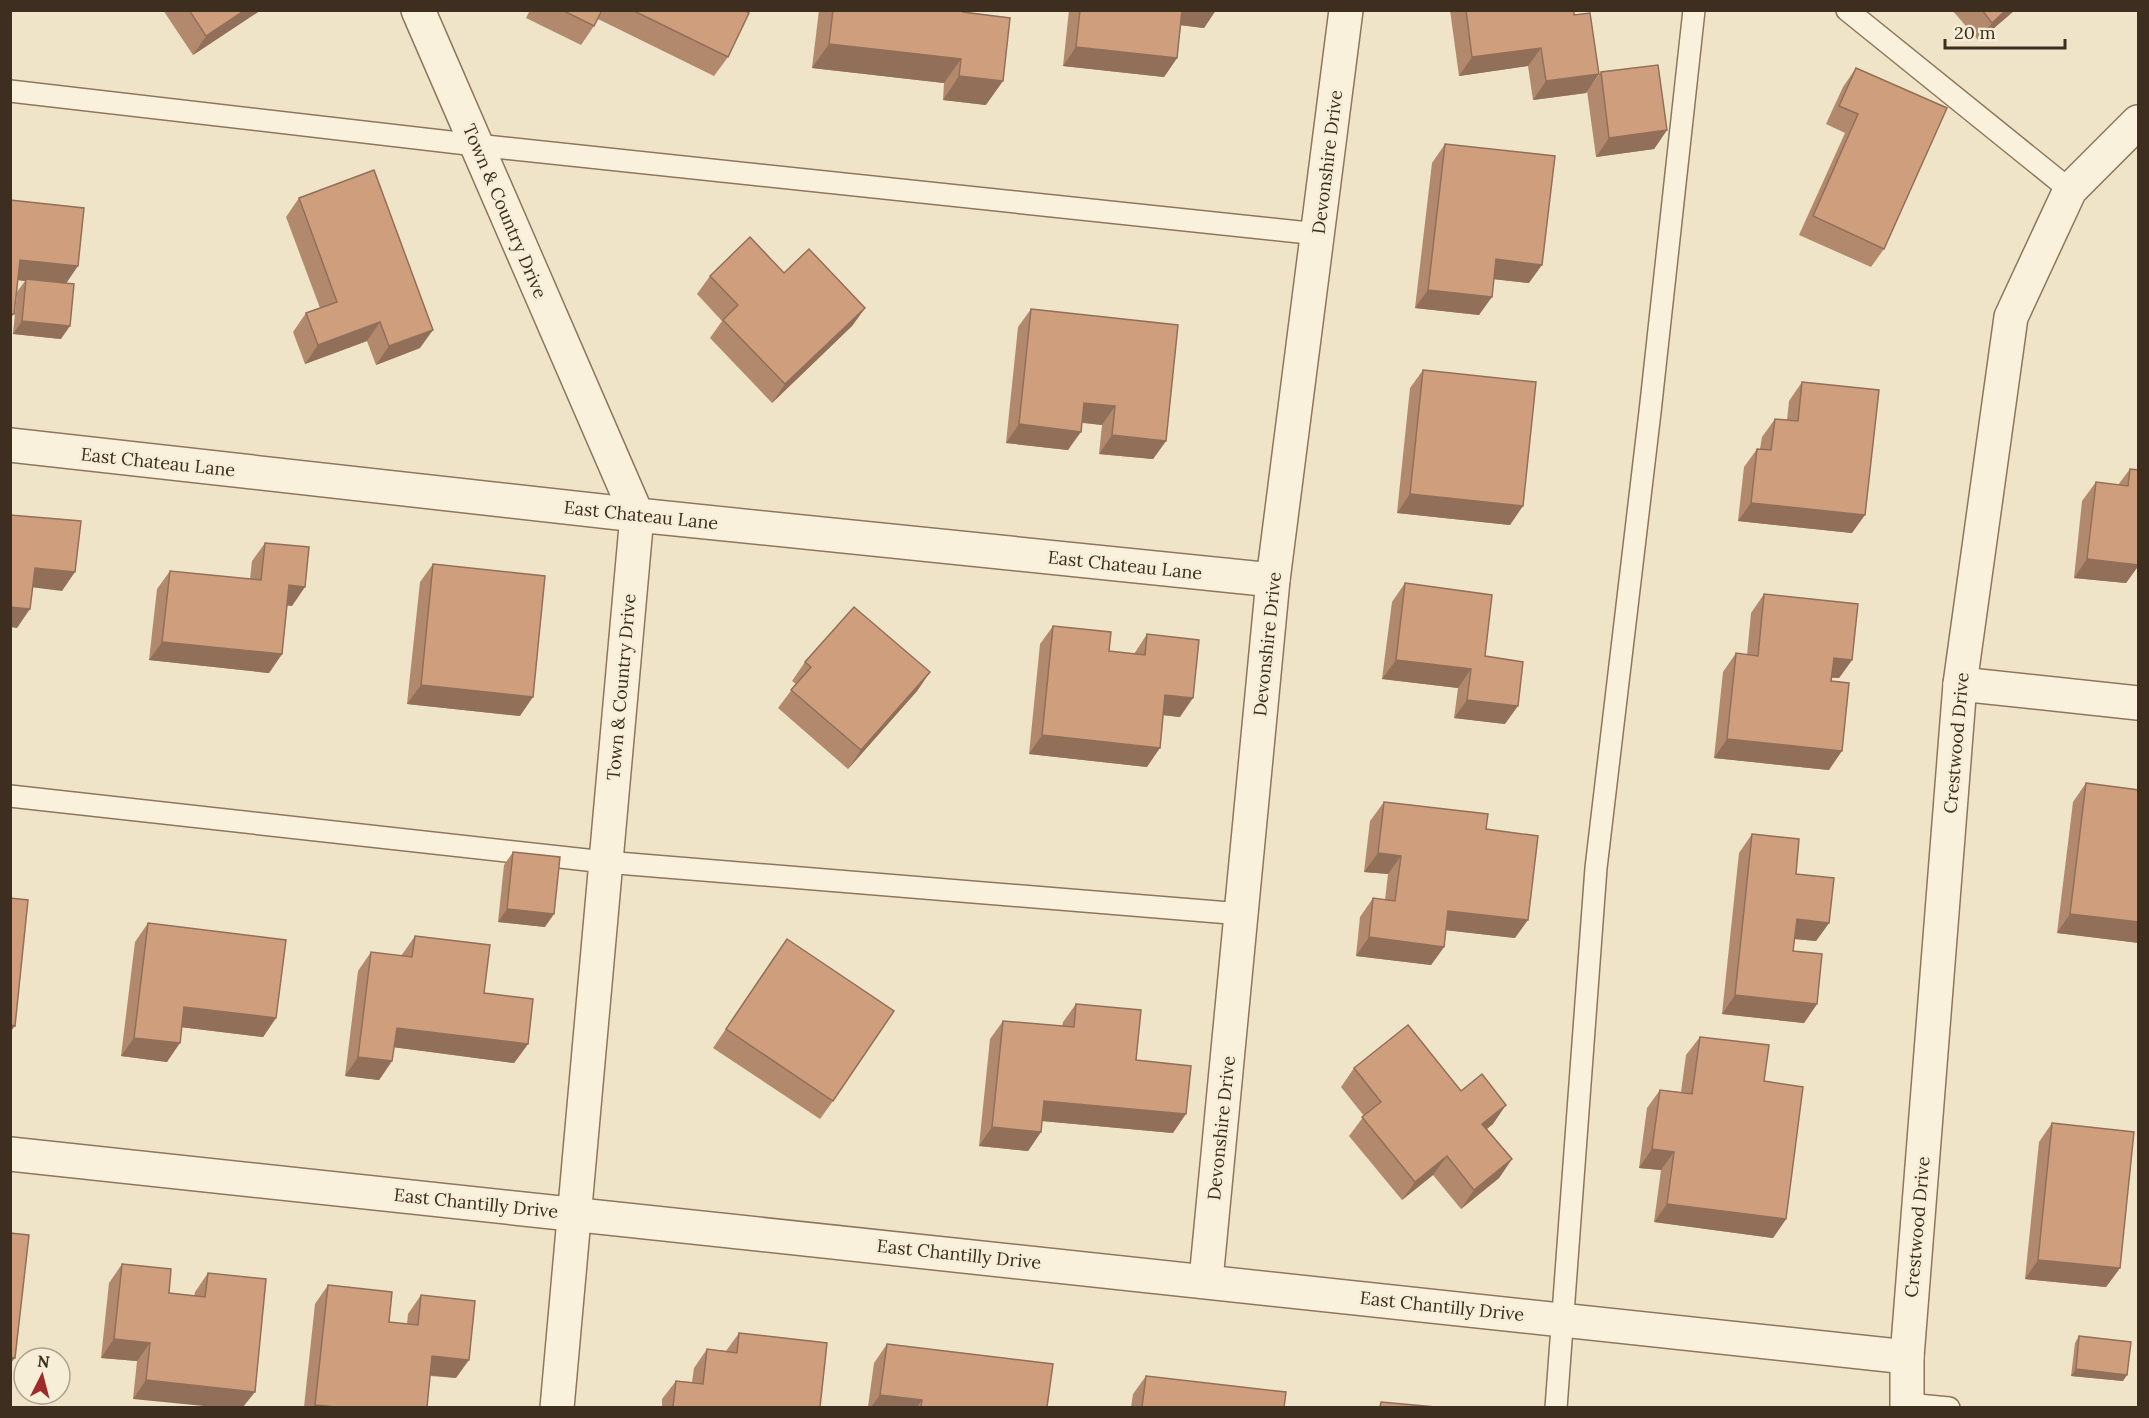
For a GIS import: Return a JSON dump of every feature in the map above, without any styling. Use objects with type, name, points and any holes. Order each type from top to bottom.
[{"type":"street","name":"Town & Country Drive","points":[[418,10],[637,515],[572,1213],[557,1407]]},
{"type":"street","name":"Devonshire Drive","points":[[1206,1280],[1273,580],[1346,10]]},
{"type":"street","name":"Crestwood Drive","points":[[1907,1406],[1907,1357],[1960,684],[2011,317],[2070,190],[2139,122]]},
{"type":"street","name":"East Chateau Lane","points":[[10,445],[637,515],[1273,580]]},
{"type":"street","points":[[1960,684],[2139,703]]},
{"type":"street","name":"East Chantilly Drive","points":[[10,1154],[1206,1280],[1907,1357]]},
{"type":"lane","points":[[1556,1407],[1596,868],[1650,412],[1694,10]]},
{"type":"lane","points":[[1847,10],[2070,190]]},
{"type":"lane","points":[[10,90],[476,145],[1318,234]]},
{"type":"lane","points":[[10,796],[605,862],[1242,914]]},
{"type":"lane","points":[[1907,1406],[1949,1407]]},
{"type":"building","points":[[189,10],[245,10],[206,36]]},
{"type":"building","points":[[562,10],[602,10],[594,26]]},
{"type":"building","points":[[632,10],[744,10],[749,13],[728,57]]},
{"type":"building","points":[[833,10],[963,10],[963,12],[1010,18],[1003,81],[959,76],[961,59],[829,44]]},
{"type":"building","points":[[1080,10],[1182,10],[1177,58],[1076,47]]},
{"type":"building","points":[[1466,10],[1574,10],[1574,15],[1590,13],[1599,74],[1546,81],[1541,48],[1472,57]]},
{"type":"building","points":[[1982,10],[2006,10],[1992,23]]},
{"type":"building","points":[[1658,65],[1667,130],[1609,138],[1601,72]]},
{"type":"building","points":[[1856,68],[1947,108],[1884,249],[1813,216],[1858,114],[1839,106]]},
{"type":"building","points":[[1445,144],[1555,156],[1542,265],[1496,259],[1492,297],[1428,290]]},
{"type":"building","points":[[374,170],[433,330],[389,346],[380,322],[318,345],[306,313],[337,302],[299,198]]},
{"type":"building","points":[[10,200],[84,208],[78,266],[20,260],[14,314],[10,314]]},
{"type":"building","points":[[750,237],[784,273],[809,249],[865,308],[785,384],[723,320],[738,305],[710,276]]},
{"type":"building","points":[[26,279],[74,284],[70,326],[22,321]]},
{"type":"building","points":[[1031,309],[1178,325],[1166,441],[1112,435],[1115,406],[1084,403],[1081,432],[1019,424]]},
{"type":"building","points":[[1423,370],[1536,382],[1523,506],[1410,494]]},
{"type":"building","points":[[1802,382],[1879,390],[1865,515],[1751,503],[1757,449],[1771,450],[1775,419],[1798,421]]},
{"type":"building","points":[[2130,469],[2139,470],[2139,565],[2087,559],[2096,482],[2128,486]]},
{"type":"building","points":[[10,515],[81,521],[75,572],[35,568],[30,609],[10,607]]},
{"type":"building","points":[[265,543],[309,547],[305,587],[289,585],[282,654],[162,642],[170,571],[261,580]]},
{"type":"building","points":[[433,564],[545,576],[533,697],[421,685]]},
{"type":"building","points":[[1405,583],[1492,595],[1485,656],[1523,662],[1518,706],[1467,700],[1471,669],[1396,660]]},
{"type":"building","points":[[1764,594],[1858,604],[1852,660],[1834,658],[1831,681],[1849,683],[1842,751],[1727,739],[1736,653],[1758,656]]},
{"type":"building","points":[[854,607],[930,672],[861,750],[791,690],[811,667],[805,662]]},
{"type":"building","points":[[1053,626],[1111,632],[1109,651],[1145,655],[1147,634],[1199,640],[1193,698],[1165,695],[1160,748],[1042,735]]},
{"type":"building","points":[[2086,783],[2139,790],[2139,922],[2070,914]]},
{"type":"building","points":[[1384,802],[1488,814],[1486,829],[1538,836],[1528,920],[1448,911],[1444,947],[1369,937],[1373,898],[1395,901],[1401,856],[1378,853]]},
{"type":"building","points":[[1752,834],[1799,839],[1796,874],[1834,878],[1829,923],[1797,919],[1793,951],[1822,954],[1817,1004],[1735,995]]},
{"type":"building","points":[[513,852],[560,857],[554,914],[507,909]]},
{"type":"building","points":[[10,898],[28,900],[15,1026],[10,1025]]},
{"type":"building","points":[[148,923],[286,940],[276,1018],[184,1007],[180,1043],[134,1038]]},
{"type":"building","points":[[415,936],[490,945],[484,993],[533,999],[528,1044],[397,1028],[392,1061],[358,1057],[371,952],[412,957]]},
{"type":"building","points":[[787,939],[894,1011],[833,1101],[726,1029]]},
{"type":"building","points":[[1076,1004],[1141,1010],[1136,1060],[1191,1066],[1186,1114],[1044,1101],[1041,1132],[992,1127],[1003,1021],[1074,1027]]},
{"type":"building","points":[[1408,1025],[1461,1091],[1482,1074],[1506,1105],[1482,1124],[1512,1159],[1474,1190],[1447,1156],[1415,1182],[1362,1117],[1381,1102],[1354,1068]]},
{"type":"building","points":[[1700,1037],[1769,1045],[1764,1081],[1803,1087],[1786,1219],[1667,1204],[1674,1152],[1652,1149],[1660,1090],[1692,1094]]},
{"type":"building","points":[[2052,1123],[2134,1132],[2120,1268],[2038,1260]]},
{"type":"building","points":[[10,1233],[29,1235],[16,1346],[12,1346],[12,1357],[10,1357]]},
{"type":"building","points":[[122,1264],[171,1269],[169,1293],[205,1297],[208,1273],[266,1279],[255,1392],[146,1380],[150,1343],[114,1339]]},
{"type":"building","points":[[328,1285],[392,1292],[389,1322],[418,1325],[421,1295],[475,1301],[469,1360],[432,1356],[427,1407],[315,1405]]},
{"type":"building","points":[[739,1333],[827,1343],[820,1407],[673,1407],[676,1381],[703,1384],[707,1349],[737,1353]]},
{"type":"building","points":[[2079,1336],[2131,1342],[2127,1375],[2076,1369]]},
{"type":"building","points":[[887,1344],[1053,1364],[1047,1407],[921,1407],[922,1400],[880,1395]]},
{"type":"building","points":[[1146,1376],[1286,1392],[1284,1407],[1142,1407]]},
{"type":"building","points":[[1381,1402],[1436,1407],[1380,1407]]}]
